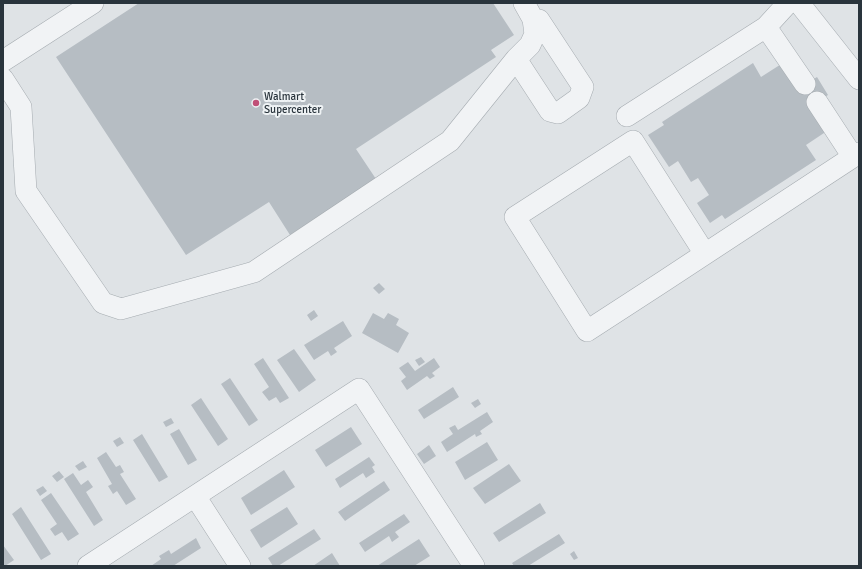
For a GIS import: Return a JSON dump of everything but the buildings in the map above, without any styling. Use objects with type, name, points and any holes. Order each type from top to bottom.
[{"type":"street","points":[[93,3],[3,64],[21,107],[26,191],[103,303],[121,309],[254,272],[450,141],[516,59],[530,44],[535,34],[529,11]]},
{"type":"street","points":[[627,116],[766,27],[788,3]]},
{"type":"street","points":[[799,3],[859,79]]},
{"type":"street","points":[[516,59],[550,111],[558,113],[579,98],[583,87],[539,20],[529,11]]},
{"type":"street","points":[[766,27],[805,84]]},
{"type":"street","points":[[705,254],[633,141],[515,217],[587,331],[705,254],[856,155],[817,102]]},
{"type":"street","points":[[88,566],[359,389],[474,566]]},
{"type":"street","points":[[195,496],[240,566]]},
{"type":"place","name":"Walmart Supercenter","points":[[256,103]]}]
